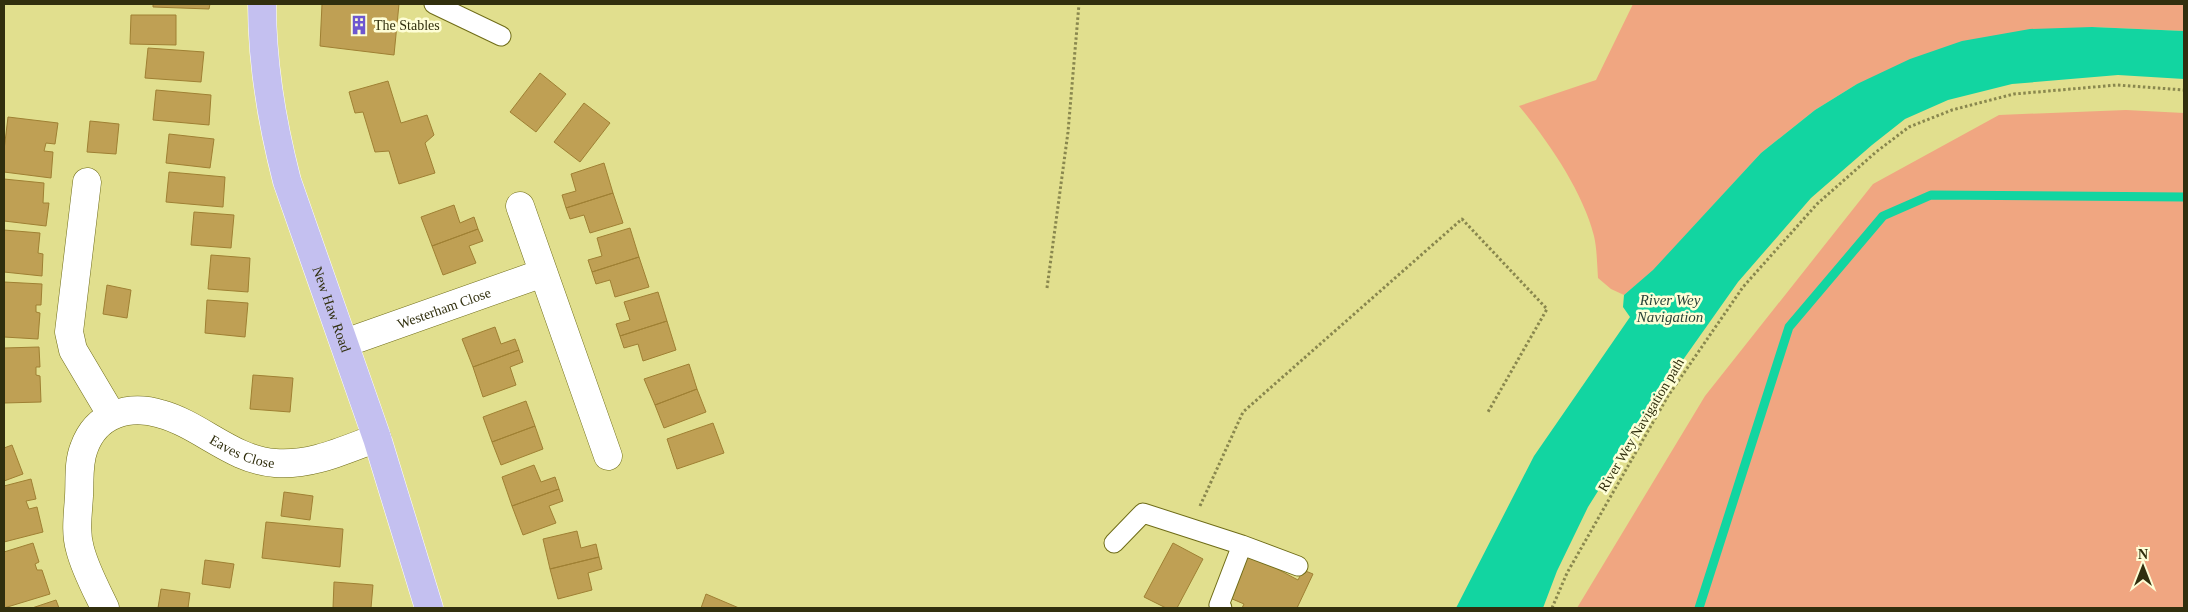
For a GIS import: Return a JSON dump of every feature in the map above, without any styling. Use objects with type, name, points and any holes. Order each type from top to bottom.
[{"type":"main road","name":"New Haw Road","points":[[262,4],[268,96],[287,181],[377,438],[428,608]]},
{"type":"street","points":[[87,182],[69,332],[73,350],[111,414],[97,425],[84,448],[81,461],[77,531],[80,550],[105,608]]},
{"type":"street","points":[[520,206],[608,456]]},
{"type":"street","name":"Westerham Close","points":[[345,343],[543,273]]},
{"type":"street","name":"Eaves Close","points":[[111,414],[128,410],[159,413],[175,418],[235,452],[274,464],[312,461],[377,438]]},
{"type":"lane","points":[[434,4],[501,36]]},
{"type":"lane","points":[[1114,543],[1143,513],[1298,566]]},
{"type":"lane","points":[[1222,608],[1219,605],[1242,546]]},
{"type":"path","points":[[1048,288],[1068,132],[1079,4]]},
{"type":"path","name":"River Wey Navigation path","points":[[1552,608],[1572,565],[1668,396],[1743,287],[1817,204],[1876,152],[1909,127],[1952,110],[2014,94],[2117,85],[2184,90]]},
{"type":"path","points":[[1189,530],[1242,412],[1462,219],[1547,309],[1488,412]]},
{"type":"shaded area","points":[[1633,4],[2184,4],[2184,31],[2093,27],[1857,84],[1815,110],[1761,153],[1653,271],[1624,295],[1611,289],[1598,278],[1594,236],[1582,202],[1553,151],[1519,106],[1596,80]]},
{"type":"shaded area","points":[[2126,110],[2184,113],[2184,608],[1577,608],[1705,396],[1873,184],[1999,115]]},
{"type":"water","name":"River Wey Navigation","points":[[2092,27],[2184,31],[2184,79],[2118,75],[2012,84],[1948,100],[1905,119],[1811,198],[1738,282],[1661,391],[1588,507],[1557,571],[1543,608],[1456,608],[1534,456],[1630,317],[1623,307],[1624,295],[1653,270],[1761,153],[1815,110],[1857,84],[1910,59],[1962,41],[2030,29]]},
{"type":"building","points":[[153,4],[210,4],[209,9],[153,7]]},
{"type":"building","name":"The Stables","points":[[322,4],[399,4],[394,55],[320,46]]},
{"type":"building","points":[[131,15],[176,15],[176,45],[130,44]]},
{"type":"building","points":[[148,48],[204,52],[201,82],[145,78]]},
{"type":"building","points":[[540,73],[566,94],[536,132],[510,112]]},
{"type":"building","points":[[388,81],[401,123],[427,115],[434,135],[425,143],[435,173],[399,184],[389,151],[375,152],[363,112],[355,113],[349,92]]},
{"type":"building","points":[[156,90],[211,95],[209,125],[153,120]]},
{"type":"building","points":[[584,103],[610,123],[580,162],[554,142]]},
{"type":"building","points":[[8,117],[58,123],[55,144],[46,143],[44,151],[53,152],[51,178],[4,172],[4,150]]},
{"type":"building","points":[[90,121],[119,124],[116,154],[87,152]]},
{"type":"building","points":[[169,134],[214,139],[210,168],[166,163]]},
{"type":"building","points":[[604,163],[613,193],[566,208],[562,195],[576,191],[571,174]]},
{"type":"building","points":[[169,172],[225,177],[223,207],[166,202]]},
{"type":"building","points":[[4,179],[44,183],[43,203],[49,203],[46,226],[4,221]]},
{"type":"building","points":[[613,193],[623,223],[590,233],[584,215],[570,219],[566,208]]},
{"type":"building","points":[[454,205],[460,223],[474,217],[478,229],[432,246],[421,217]]},
{"type":"building","points":[[194,212],[234,215],[231,248],[191,245]]},
{"type":"building","points":[[630,228],[639,257],[592,272],[588,260],[602,256],[597,238]]},
{"type":"building","points":[[478,229],[483,241],[469,246],[476,263],[443,275],[432,246]]},
{"type":"building","points":[[4,230],[40,233],[38,253],[43,254],[42,276],[4,272]]},
{"type":"building","points":[[211,255],[250,258],[248,292],[208,289]]},
{"type":"building","points":[[639,257],[649,287],[615,297],[610,280],[596,284],[592,272]]},
{"type":"building","points":[[4,282],[42,284],[41,305],[36,305],[36,312],[40,313],[38,339],[4,337]]},
{"type":"building","points":[[107,285],[131,290],[127,318],[103,314]]},
{"type":"building","points":[[658,292],[667,321],[620,336],[616,324],[630,320],[624,302]]},
{"type":"building","points":[[207,300],[248,303],[245,337],[205,333]]},
{"type":"building","points":[[667,321],[676,350],[643,361],[638,344],[624,348],[620,336]]},
{"type":"building","points":[[495,327],[501,344],[515,339],[519,350],[473,367],[462,339]]},
{"type":"building","points":[[39,347],[40,367],[36,367],[36,375],[40,376],[41,402],[4,403],[4,348]]},
{"type":"building","points":[[519,350],[523,362],[510,367],[516,385],[483,397],[473,367]]},
{"type":"building","points":[[689,364],[697,389],[655,405],[644,379]]},
{"type":"building","points":[[253,375],[293,378],[290,412],[250,409]]},
{"type":"building","points":[[697,389],[706,412],[664,428],[655,405]]},
{"type":"building","points":[[526,401],[535,426],[492,442],[483,417]]},
{"type":"building","points":[[713,423],[724,453],[677,469],[667,439]]},
{"type":"building","points":[[535,426],[543,449],[501,465],[492,442]]},
{"type":"building","points":[[12,445],[23,474],[4,481],[4,448]]},
{"type":"building","points":[[534,465],[541,482],[555,477],[559,489],[512,506],[502,477]]},
{"type":"building","points":[[31,479],[36,499],[26,501],[29,509],[37,507],[43,532],[4,542],[4,486]]},
{"type":"building","points":[[559,489],[563,501],[549,506],[556,523],[523,535],[512,506]]},
{"type":"building","points":[[284,492],[313,496],[310,520],[281,516]]},
{"type":"building","points":[[266,522],[343,529],[340,567],[262,558]]},
{"type":"building","points":[[577,531],[581,548],[596,544],[599,557],[550,569],[543,539]]},
{"type":"building","points":[[33,543],[39,562],[35,564],[37,570],[42,570],[50,594],[4,608],[4,552]]},
{"type":"building","points":[[1173,543],[1203,559],[1177,608],[1166,608],[1144,597]]},
{"type":"building","points":[[1249,554],[1298,580],[1303,570],[1313,574],[1297,608],[1242,608],[1244,604],[1230,598]]},
{"type":"building","points":[[599,557],[602,569],[588,573],[592,590],[558,599],[550,569]]},
{"type":"building","points":[[205,560],[234,564],[230,588],[202,584]]},
{"type":"building","points":[[334,582],[373,585],[371,608],[333,608]]},
{"type":"building","points":[[161,589],[190,593],[188,608],[158,608]]},
{"type":"building","points":[[706,594],[739,608],[701,608]]},
{"type":"building","points":[[56,600],[59,608],[32,608]]},
{"type":"waterway","points":[[1699,608],[1789,327],[1883,216],[1931,195],[2184,197]]},
{"type":"place","name":"The Stables","points":[[359,25]]}]
